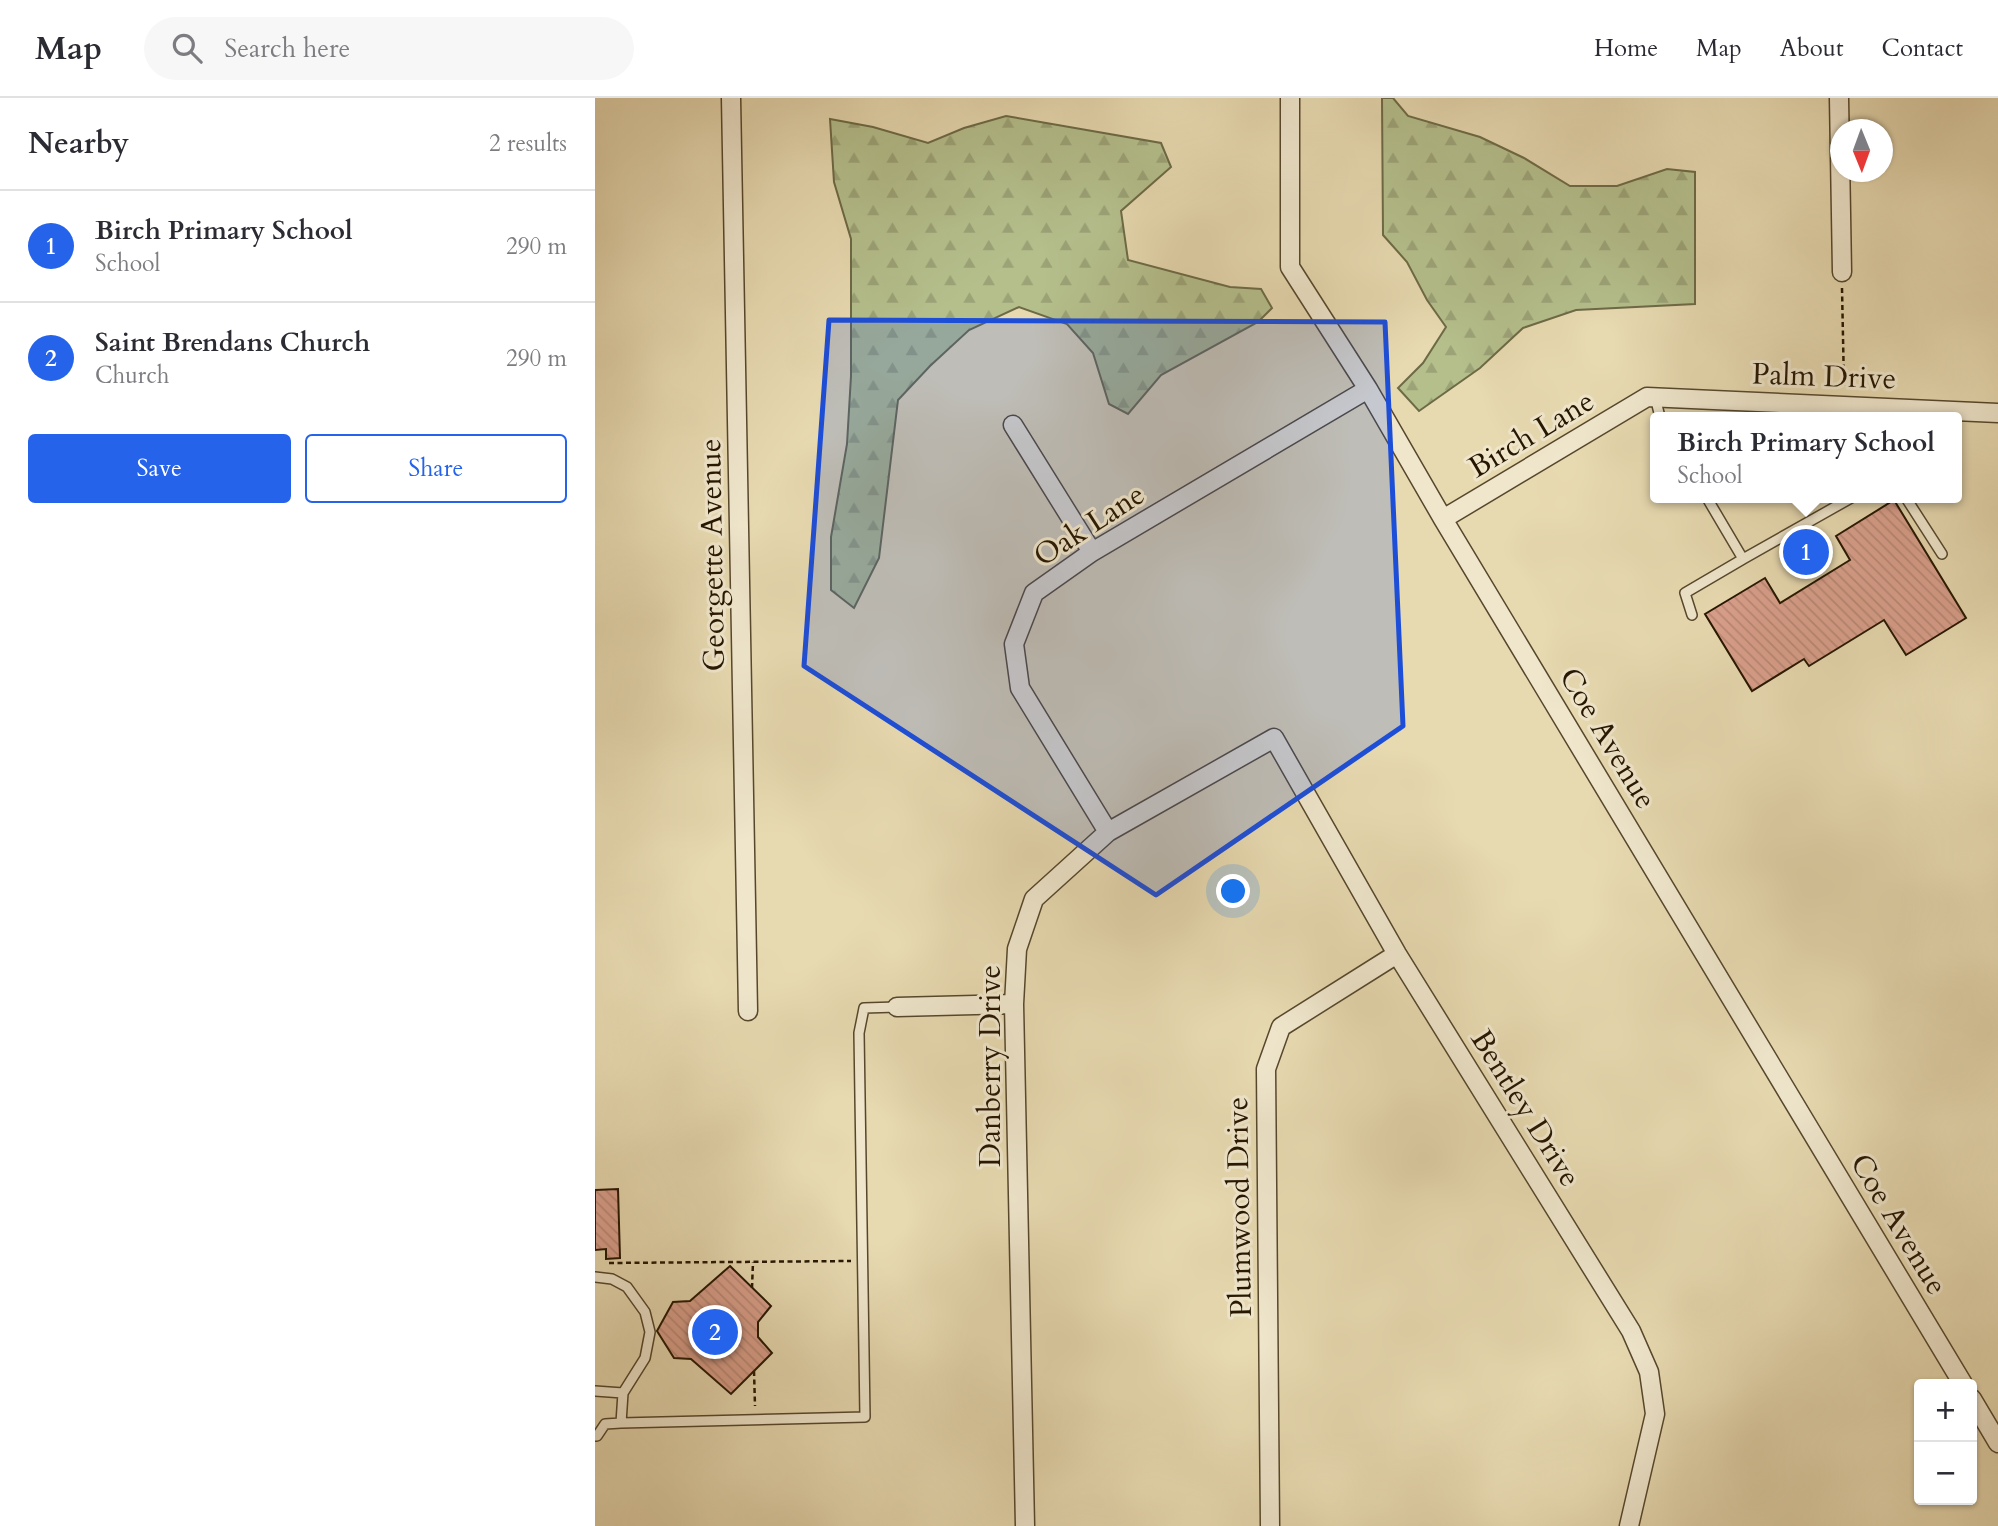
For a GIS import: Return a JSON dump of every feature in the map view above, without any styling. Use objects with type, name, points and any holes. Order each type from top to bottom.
[{"type":"street","name":"Georgette Avenue","points":[[731,98],[748,1011]]},
{"type":"street","name":"Coe Avenue","points":[[1290,98],[1290,267],[1368,389],[1443,519],[1960,1379]]},
{"type":"street","points":[[1839,98],[1842,272]]},
{"type":"street","name":"Oak Lane","points":[[1108,832],[1020,688],[1014,644],[1034,593],[1092,552],[1368,389]]},
{"type":"street","name":"Birch Lane","points":[[1443,519],[1651,397]]},
{"type":"street","name":"Palm Drive","points":[[1651,397],[1888,412]]},
{"type":"street","name":"Palm Drive","points":[[1962,413],[1998,413]]},
{"type":"street","points":[[1013,425],[1092,552]]},
{"type":"street","name":"Danberry Drive","points":[[1025,1526],[1014,1004],[1017,949],[1034,899],[1108,832],[1274,737]]},
{"type":"street","name":"Bentley Drive","points":[[1274,737],[1397,954],[1631,1331],[1649,1373],[1655,1414],[1629,1526]]},
{"type":"street","name":"Plumwood Drive","points":[[1271,1526],[1266,1069],[1281,1027],[1397,954]]},
{"type":"street","points":[[897,1007],[1014,1004]]},
{"type":"street","points":[[1977,1407],[1998,1443]]},
{"type":"lane","points":[[1651,397],[1658,412]]},
{"type":"lane","points":[[1710,503],[1744,559]]},
{"type":"lane","points":[[1692,615],[1685,593],[1842,503]]},
{"type":"lane","points":[[1909,503],[1942,554]]},
{"type":"lane","points":[[595,1436],[605,1424],[865,1417],[859,1033],[864,1008],[897,1007]]},
{"type":"lane","points":[[595,1276],[612,1279],[627,1287],[645,1312],[650,1332],[645,1358],[623,1394],[621,1423]]},
{"type":"lane","points":[[595,1391],[623,1394]]},
{"type":"path","points":[[1842,272],[1844,386]]},
{"type":"path","points":[[609,1263],[862,1261]]},
{"type":"path","points":[[753,1262],[753,1288]]},
{"type":"path","points":[[754,1371],[755,1420]]},
{"type":"highlighted area","points":[[829,320],[1385,322],[1403,726],[1156,895],[804,666]]},
{"type":"green space","points":[[1382,98],[1393,98],[1408,116],[1480,137],[1524,158],[1570,186],[1617,186],[1667,169],[1695,172],[1695,304],[1576,310],[1523,328],[1480,368],[1419,411],[1398,388],[1423,363],[1446,327],[1427,300],[1407,262],[1383,235]]},
{"type":"green space","points":[[1006,116],[1161,143],[1171,167],[1121,211],[1128,260],[1230,287],[1261,289],[1272,308],[1258,322],[1161,375],[1128,414],[1109,404],[1093,353],[1067,324],[1019,307],[969,330],[898,400],[879,558],[854,608],[831,590],[831,537],[847,444],[851,376],[851,239],[834,182],[830,119],[873,127],[928,143],[964,128]]},
{"type":"building","points":[[1889,503],[1896,503],[1966,618],[1906,655],[1884,620],[1809,666],[1804,659],[1752,691],[1705,614],[1765,578],[1780,603],[1850,560],[1836,536]]},
{"type":"building","points":[[618,1189],[620,1258],[606,1259],[606,1249],[595,1250],[595,1190]]},
{"type":"building","points":[[730,1266],[771,1306],[758,1322],[758,1337],[772,1353],[731,1394],[691,1359],[674,1358],[657,1331],[673,1302],[690,1301]]},
{"type":"place","name":"Birch Primary School","points":[[1806,552]]},
{"type":"place","name":"Saint Brendans Church","points":[[715,1332]]}]
